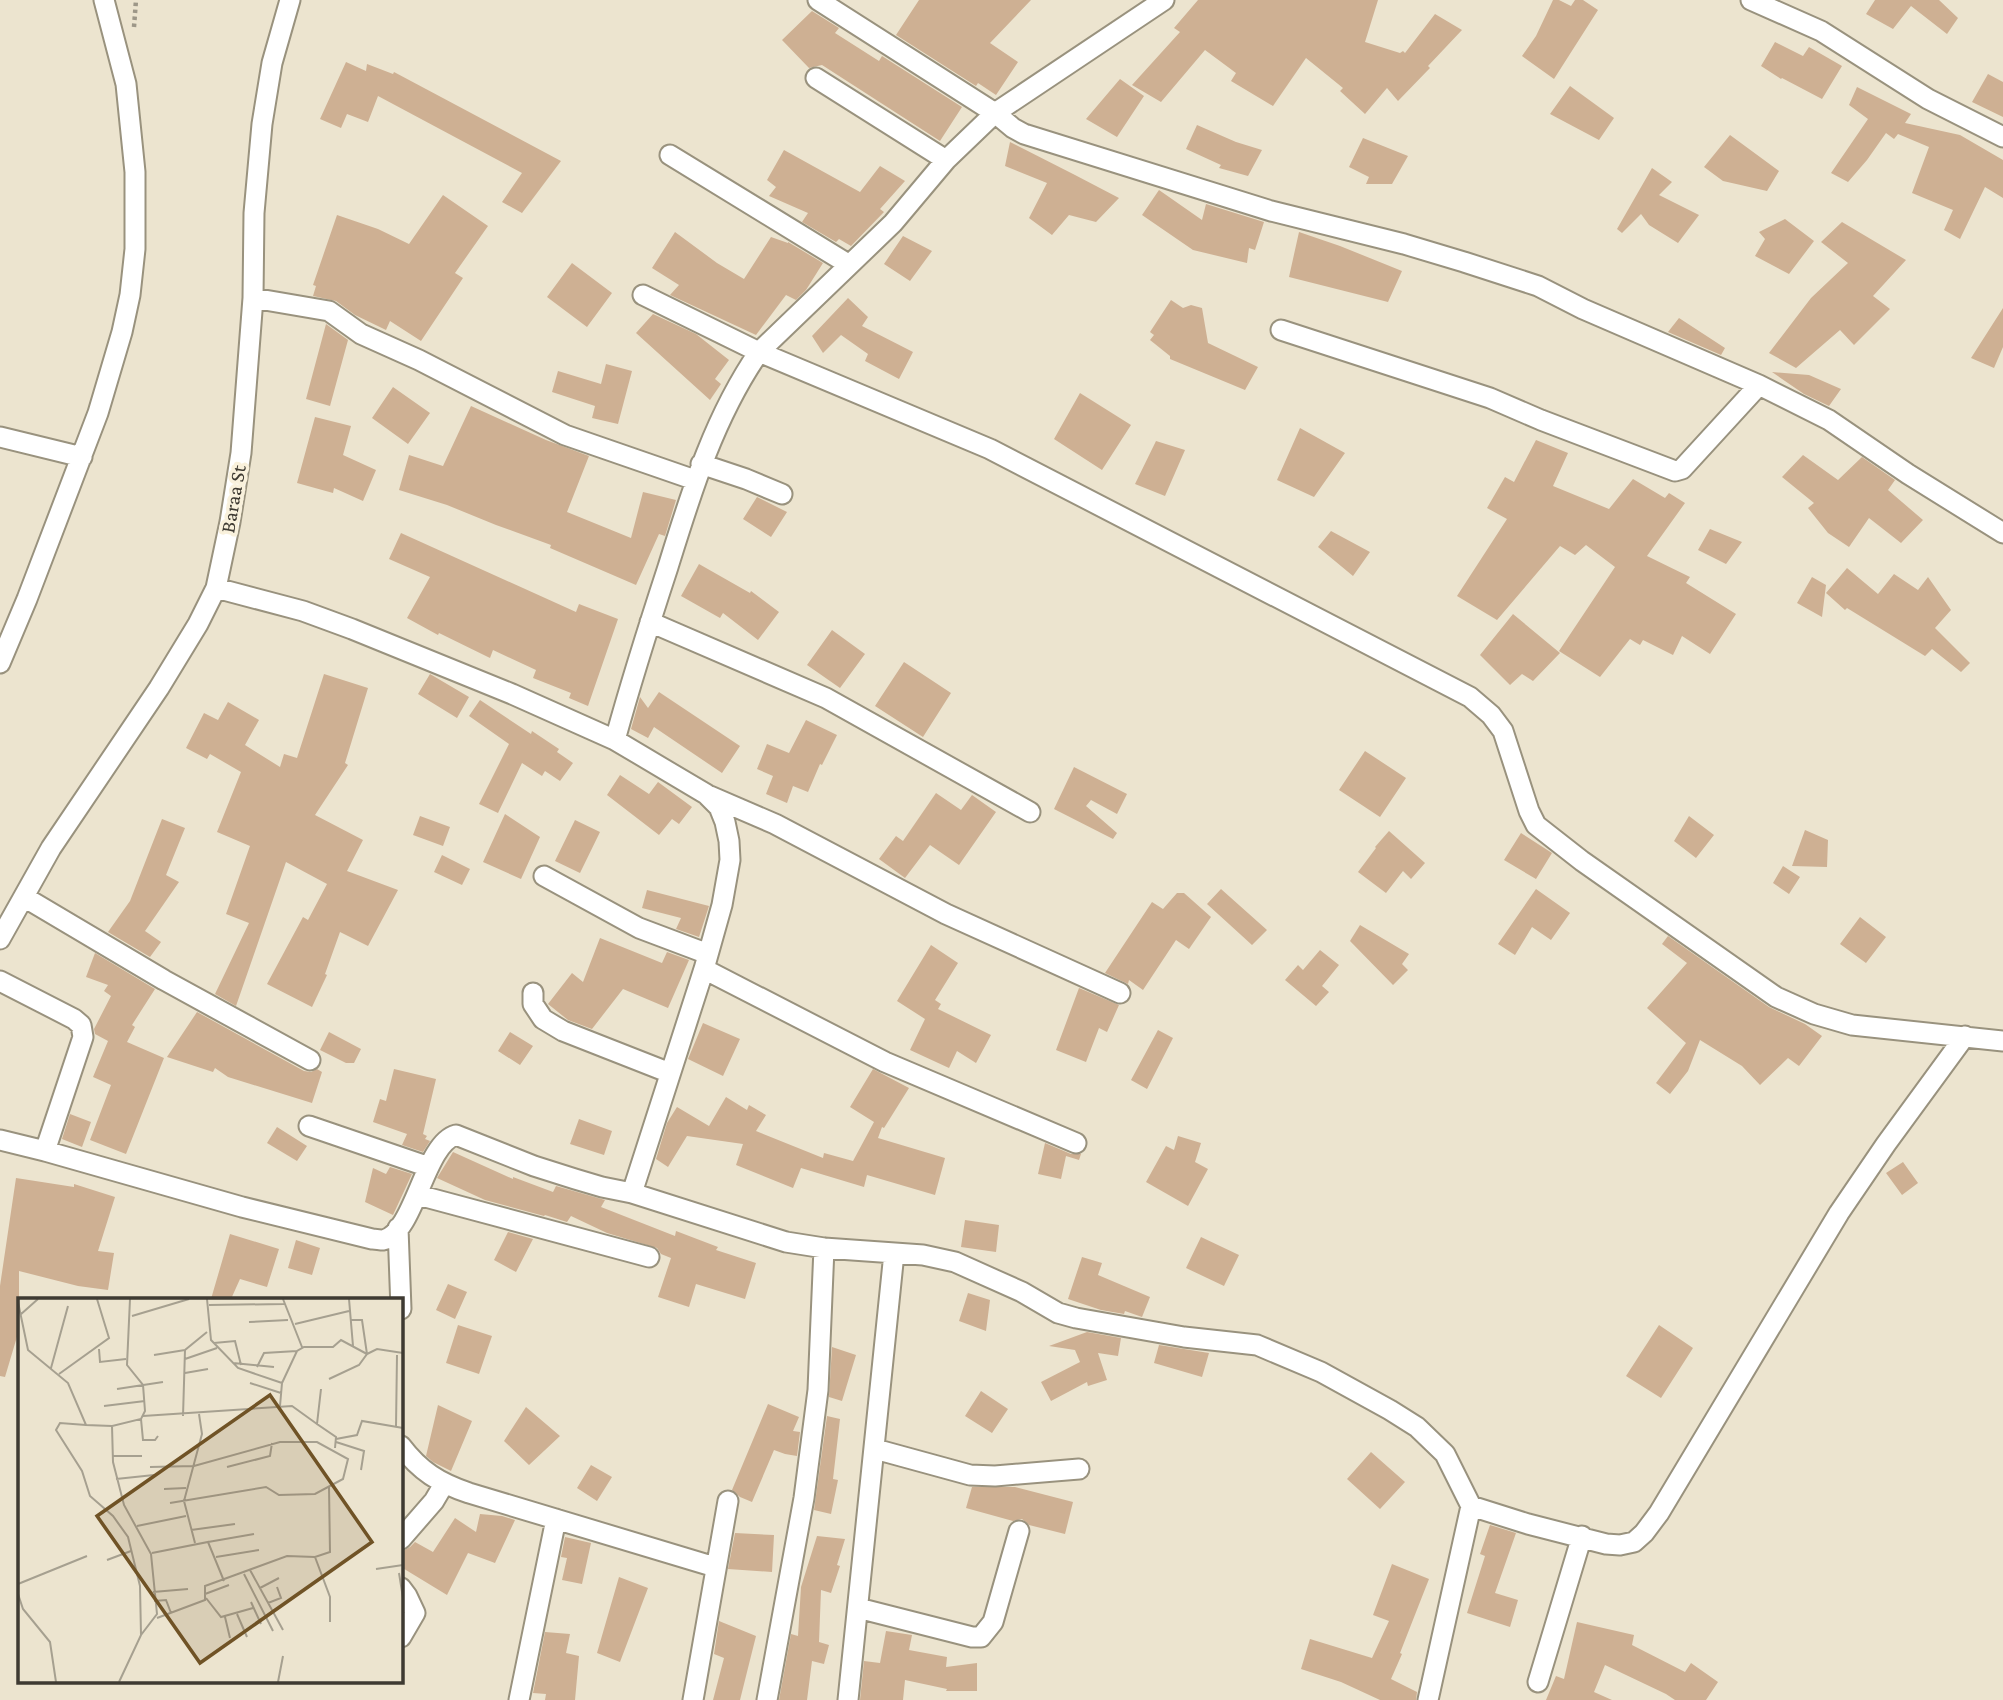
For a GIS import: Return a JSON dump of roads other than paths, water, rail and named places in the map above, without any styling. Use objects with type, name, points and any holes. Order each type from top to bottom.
[{"type":"street","points":[[0,663],[98,413],[130,295],[135,249],[135,172],[126,84],[104,0]]},
{"type":"street","name":"Baraa St","points":[[0,939],[81,802],[159,688],[198,624],[216,588],[241,453],[253,298],[254,213],[262,124],[272,63],[290,0]]},
{"type":"street","points":[[818,0],[995,113],[1013,128],[1037,139],[1271,211],[1404,244],[1538,286],[1583,309],[1829,419],[1908,474],[2003,533]]},
{"type":"street","points":[[615,740],[632,678],[698,472],[742,377],[759,352],[893,223],[946,160],[995,113],[1164,0]]},
{"type":"street","points":[[1751,0],[1821,31],[1928,99],[2003,137]]},
{"type":"street","points":[[816,78],[946,160]]},
{"type":"street","points":[[670,155],[848,264]]},
{"type":"street","points":[[643,295],[759,352],[990,449],[1470,697],[1491,715],[1503,732],[1536,825],[1582,861],[1776,997],[1814,1014],[1852,1025],[2003,1041]]},
{"type":"street","points":[[253,298],[329,311],[360,334],[419,360],[565,435],[698,472],[746,479],[782,494]]},
{"type":"street","points":[[1280,330],[1490,398],[1541,421],[1675,471],[1682,469],[1759,386]]},
{"type":"street","points":[[0,437],[82,457]]},
{"type":"street","points":[[216,588],[303,611],[352,629],[512,694],[615,740],[706,794],[775,824],[946,914],[1121,993]]},
{"type":"street","points":[[650,621],[826,698],[1030,812]]},
{"type":"street","points":[[632,1193],[722,905],[730,860],[725,822],[719,807],[706,794]]},
{"type":"street","points":[[544,876],[706,961],[886,1062],[1076,1143]]},
{"type":"street","points":[[23,897],[164,980],[310,1060]]},
{"type":"street","points":[[0,981],[81,1025],[83,1037],[45,1151]]},
{"type":"street","points":[[533,993],[533,1004],[543,1019],[563,1031],[670,1073]]},
{"type":"street","points":[[1471,1506],[1606,1544],[1634,1542],[1644,1533],[1659,1513],[1839,1213],[1965,1037]]},
{"type":"street","points":[[309,1126],[429,1167]]},
{"type":"street","points":[[0,1140],[242,1207],[384,1240],[398,1228],[418,1195],[443,1142],[456,1135],[555,1173],[632,1193],[786,1242],[824,1248],[923,1255],[955,1262],[1022,1292],[1058,1313],[1184,1337],[1257,1345],[1284,1355],[1417,1427],[1445,1454],[1471,1506],[1428,1700]]},
{"type":"street","points":[[418,1195],[649,1257]]},
{"type":"street","points":[[398,1228],[401,1298]]},
{"type":"street","points":[[767,1700],[804,1498],[818,1390],[824,1248]]},
{"type":"street","points":[[848,1700],[894,1252]]},
{"type":"street","points":[[402,1447],[412,1461],[444,1484],[715,1567]]},
{"type":"street","points":[[875,1449],[970,1475],[995,1476],[1079,1469]]},
{"type":"street","points":[[402,1538],[435,1501],[444,1484]]},
{"type":"street","points":[[693,1700],[728,1501]]},
{"type":"street","points":[[519,1700],[556,1519]]},
{"type":"street","points":[[858,1608],[981,1637],[993,1622],[1019,1531]]},
{"type":"street","points":[[1538,1682],[1582,1536]]},
{"type":"street","points":[[402,1589],[415,1613],[402,1635]]}]
